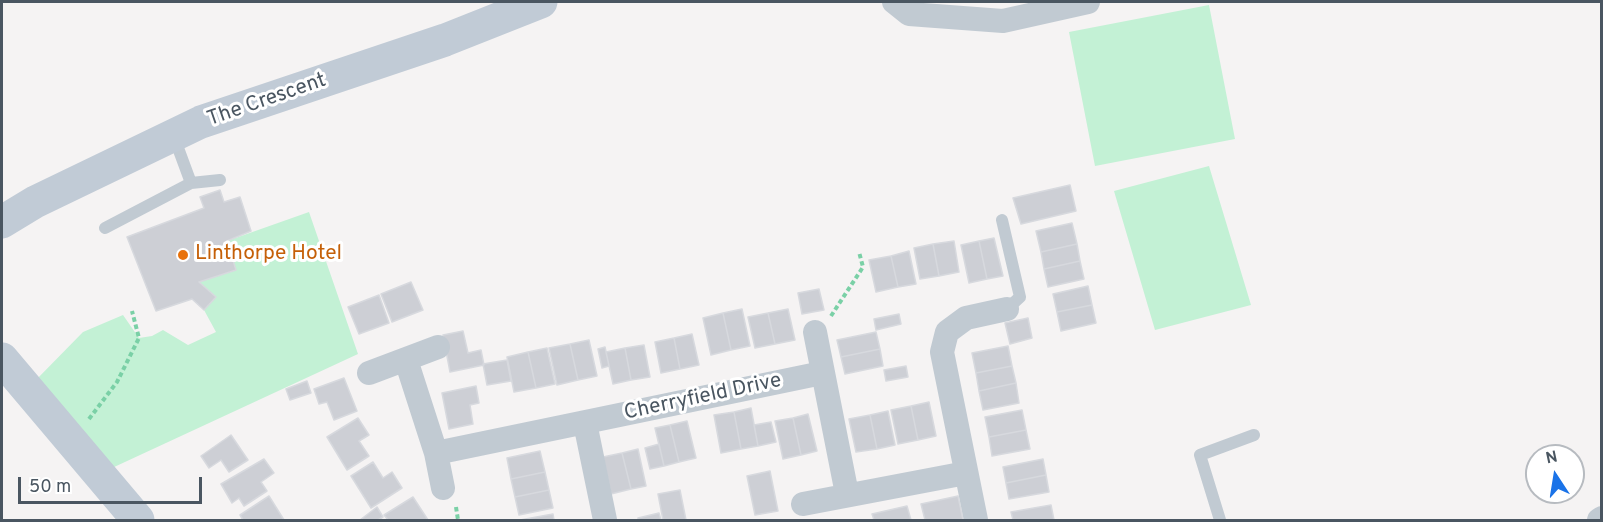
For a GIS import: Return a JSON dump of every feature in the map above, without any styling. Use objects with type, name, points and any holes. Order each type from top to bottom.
[{"type":"street","name":"The Crescent","points":[[2,222],[35,202],[201,122],[446,40],[541,2]]},
{"type":"street","points":[[894,2],[909,14],[1003,21],[1088,2]]},
{"type":"street","points":[[976,520],[942,352],[947,332],[966,318],[1008,309]]},
{"type":"street","points":[[815,332],[847,494]]},
{"type":"street","points":[[369,373],[438,347]]},
{"type":"street","points":[[2,359],[138,520]]},
{"type":"street","points":[[406,360],[436,453],[443,488]]},
{"type":"street","name":"Cherryfield Drive","points":[[436,453],[822,373]]},
{"type":"street","points":[[585,423],[605,520]]},
{"type":"street","points":[[803,504],[966,473]]},
{"type":"lane","points":[[173,136],[191,183]]},
{"type":"lane","points":[[105,228],[191,183],[211,179],[220,180]]},
{"type":"lane","points":[[1002,220],[1020,297],[1008,309]]},
{"type":"lane","points":[[1220,520],[1200,454],[1254,435]]},
{"type":"path","points":[[815,332],[822,331],[863,267],[859,252]]},
{"type":"path","points":[[86,423],[117,382],[139,338],[132,311]]},
{"type":"green space","points":[[1209,5],[1235,139],[1095,166],[1069,32]]},
{"type":"green space","points":[[1209,166],[1251,305],[1155,330],[1114,191]]},
{"type":"green space","points":[[309,212],[358,354],[112,468],[34,382],[83,332],[123,315],[139,338],[152,336],[163,330],[188,345],[216,332],[204,310],[216,297],[199,282],[236,270],[227,241]]},
{"type":"building","points":[[1070,185],[1076,211],[1021,224],[1013,198]]},
{"type":"building","name":"Linthorpe Hotel","points":[[220,190],[224,202],[240,197],[251,231],[227,241],[236,270],[199,282],[216,297],[204,310],[192,299],[156,311],[127,237],[204,208],[200,197]]},
{"type":"building","points":[[1072,223],[1077,244],[1041,252],[1036,231]]},
{"type":"building","points":[[994,238],[1003,276],[987,279],[979,241]]},
{"type":"building","points":[[954,241],[959,272],[939,276],[933,244]]},
{"type":"building","points":[[979,241],[987,279],[969,283],[961,245]]},
{"type":"building","points":[[933,244],[939,276],[920,279],[914,248]]},
{"type":"building","points":[[1077,244],[1080,261],[1044,269],[1041,252]]},
{"type":"building","points":[[909,251],[916,284],[898,287],[891,256]]},
{"type":"building","points":[[891,256],[898,287],[876,292],[869,260]]},
{"type":"building","points":[[1080,261],[1084,279],[1048,287],[1044,269]]},
{"type":"building","points":[[411,282],[423,310],[392,322],[381,294]]},
{"type":"building","points":[[1088,286],[1092,305],[1057,312],[1053,294]]},
{"type":"building","points":[[819,289],[824,310],[802,314],[798,293]]},
{"type":"building","points":[[379,295],[389,323],[359,334],[348,307]]},
{"type":"building","points":[[1092,305],[1096,323],[1061,331],[1057,312]]},
{"type":"building","points":[[742,309],[750,346],[731,350],[723,313]]},
{"type":"building","points":[[788,309],[795,340],[775,344],[768,313]]},
{"type":"building","points":[[723,313],[731,350],[711,355],[703,318]]},
{"type":"building","points":[[768,313],[775,344],[755,348],[748,317]]},
{"type":"building","points":[[899,314],[901,324],[876,330],[874,319]]},
{"type":"building","points":[[1028,318],[1032,338],[1010,344],[1005,323]]},
{"type":"building","points":[[463,331],[468,353],[481,350],[484,365],[450,372],[443,335]]},
{"type":"building","points":[[876,332],[880,349],[841,357],[837,340]]},
{"type":"building","points":[[692,334],[699,365],[680,369],[674,338]]},
{"type":"building","points":[[674,338],[680,369],[661,373],[655,342]]},
{"type":"building","points":[[589,340],[597,376],[578,380],[570,344]]},
{"type":"building","points":[[570,344],[578,380],[557,385],[549,348]]},
{"type":"building","points":[[644,345],[650,377],[631,380],[625,348]]},
{"type":"building","points":[[1008,346],[1012,366],[976,373],[972,353]]},
{"type":"building","points":[[605,347],[609,366],[602,368],[598,349]]},
{"type":"building","points":[[547,348],[555,384],[536,388],[528,352]]},
{"type":"building","points":[[625,348],[631,380],[613,384],[606,352]]},
{"type":"building","points":[[880,349],[883,366],[845,374],[841,357]]},
{"type":"building","points":[[528,352],[536,388],[514,392],[507,357]]},
{"type":"building","points":[[507,360],[511,381],[487,385],[483,364]]},
{"type":"building","points":[[906,366],[908,377],[886,381],[884,370]]},
{"type":"building","points":[[1012,366],[1016,383],[979,391],[976,373]]},
{"type":"building","points":[[344,378],[357,411],[334,420],[327,402],[319,404],[314,389]]},
{"type":"building","points":[[307,381],[311,393],[290,400],[286,389]]},
{"type":"building","points":[[1016,383],[1019,403],[983,410],[979,391]]},
{"type":"building","points":[[476,386],[479,403],[470,405],[473,424],[449,429],[442,393]]},
{"type":"building","points":[[929,402],[936,436],[918,440],[911,406]]},
{"type":"building","points":[[911,406],[918,440],[898,444],[891,410]]},
{"type":"building","points":[[751,408],[758,446],[741,449],[734,412]]},
{"type":"building","points":[[1022,410],[1026,430],[989,437],[985,417]]},
{"type":"building","points":[[888,411],[895,445],[877,449],[870,415]]},
{"type":"building","points":[[734,412],[741,449],[721,453],[714,415]]},
{"type":"building","points":[[808,414],[817,451],[801,455],[793,418]]},
{"type":"building","points":[[870,415],[877,449],[856,452],[849,419]]},
{"type":"building","points":[[358,418],[369,435],[359,441],[369,456],[347,470],[327,437]]},
{"type":"building","points":[[793,418],[801,455],[783,459],[775,421]]},
{"type":"building","points":[[687,421],[696,458],[679,462],[670,425]]},
{"type":"building","points":[[771,422],[776,442],[758,446],[754,425]]},
{"type":"building","points":[[670,425],[679,462],[664,466],[655,428]]},
{"type":"building","points":[[1026,430],[1030,449],[992,456],[989,437]]},
{"type":"building","points":[[231,435],[248,460],[229,472],[221,460],[209,468],[201,456]]},
{"type":"building","points":[[659,444],[664,466],[650,469],[645,448]]},
{"type":"building","points":[[638,449],[646,486],[631,489],[622,453]]},
{"type":"building","points":[[540,451],[545,472],[511,479],[507,458]]},
{"type":"building","points":[[622,453],[631,489],[611,494],[603,457]]},
{"type":"building","points":[[264,459],[274,473],[261,482],[267,491],[244,506],[239,498],[232,503],[221,484]]},
{"type":"building","points":[[1043,459],[1046,475],[1006,483],[1003,467]]},
{"type":"building","points":[[373,462],[383,478],[392,472],[402,488],[371,508],[351,476]]},
{"type":"building","points":[[770,471],[778,511],[755,515],[747,476]]},
{"type":"building","points":[[545,472],[549,490],[515,497],[511,479]]},
{"type":"building","points":[[1046,475],[1049,492],[1009,499],[1006,483]]},
{"type":"building","points":[[549,490],[553,508],[519,515],[515,497]]},
{"type":"building","points":[[680,490],[686,520],[663,520],[658,494]]},
{"type":"building","points":[[269,496],[284,520],[243,520],[240,515]]},
{"type":"building","points":[[958,496],[963,520],[925,520],[921,504]]},
{"type":"building","points":[[413,497],[428,520],[388,520],[384,515]]},
{"type":"building","points":[[1051,505],[1054,520],[1013,520],[1011,512]]},
{"type":"building","points":[[907,506],[911,520],[874,520],[872,514]]},
{"type":"building","points":[[377,507],[383,517],[378,520],[360,520]]},
{"type":"building","points":[[659,513],[661,520],[638,520],[638,518]]},
{"type":"building","points":[[553,514],[554,520],[520,520]]},
{"type":"place","name":"Linthorpe Hotel","points":[[183,255]]}]
